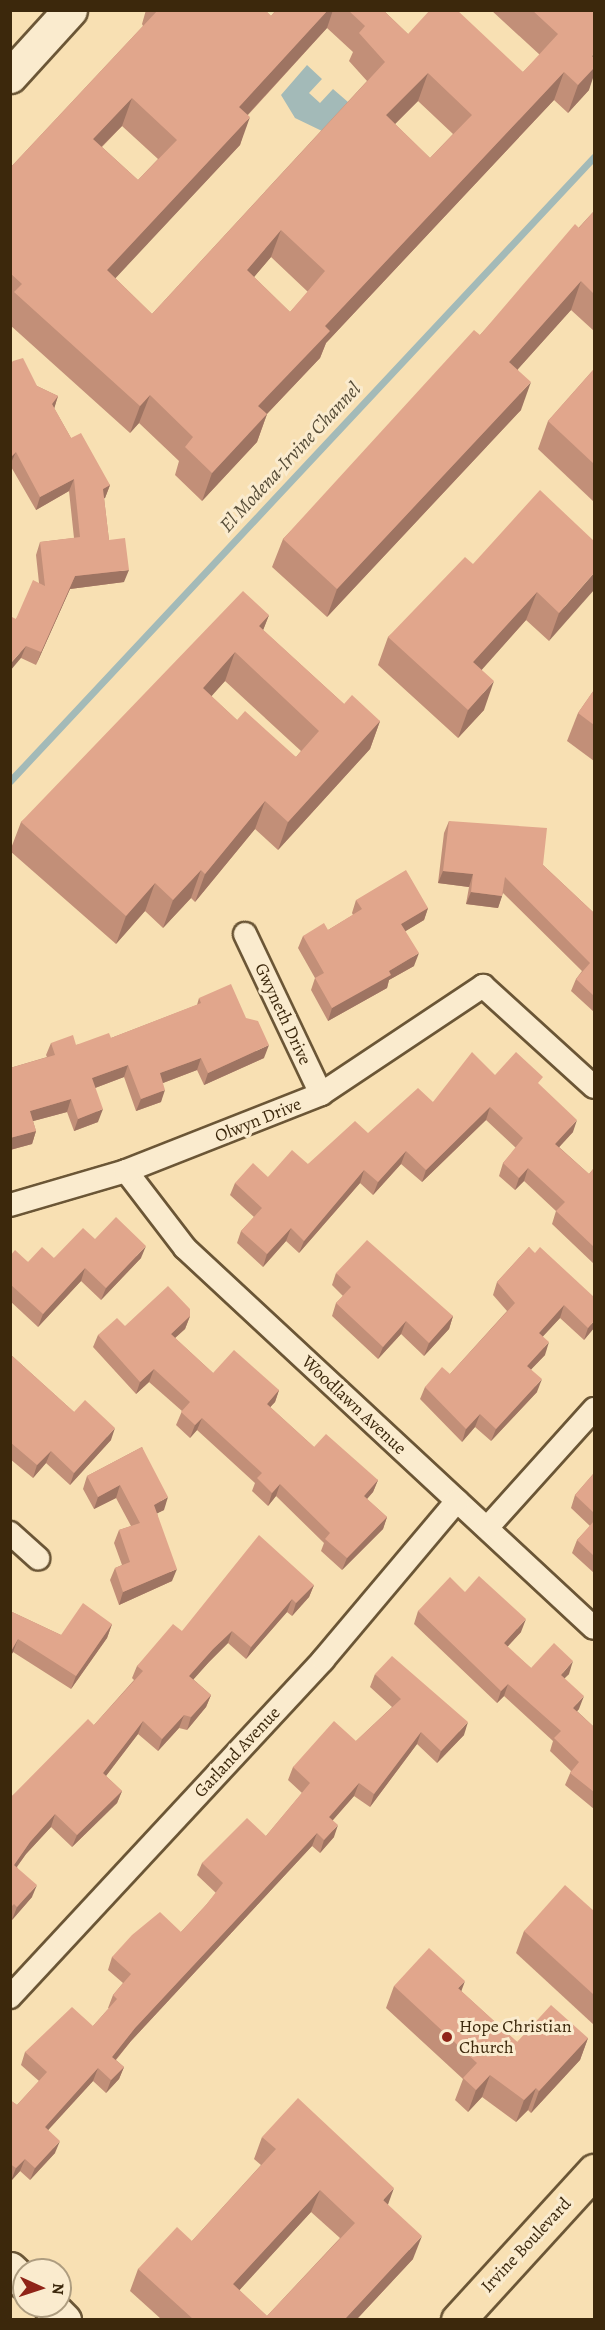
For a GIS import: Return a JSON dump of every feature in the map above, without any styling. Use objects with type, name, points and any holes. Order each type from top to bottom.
[{"type":"main road","points":[[10,76],[70,10]]},
{"type":"main road","name":"Irvine Boulevard","points":[[458,2319],[594,2171]]},
{"type":"street","name":"Gwyneth Drive","points":[[245,934],[321,1095]]},
{"type":"street","name":"Olwyn Drive","points":[[10,1205],[126,1171],[321,1095],[483,986],[594,1087]]},
{"type":"street","name":"Woodlawn Avenue","points":[[126,1171],[185,1248],[594,1628]]},
{"type":"street","points":[[487,1528],[594,1409]]},
{"type":"street","name":"Garland Avenue","points":[[10,1997],[323,1660],[458,1501]]},
{"type":"street","points":[[10,1533],[38,1558]]},
{"type":"water","points":[[307,65],[322,79],[309,93],[320,103],[333,89],[348,102],[322,131],[295,118],[281,95]]},
{"type":"building","points":[[158,10],[265,10],[271,16],[276,10],[328,10],[239,107],[250,117],[107,270],[152,314],[385,62],[359,33],[365,26],[348,10],[383,10],[408,34],[430,10],[457,10],[523,72],[558,34],[532,10],[594,10],[594,53],[592,56],[594,68],[578,85],[564,72],[325,326],[330,331],[258,406],[267,414],[212,473],[185,447],[193,437],[150,395],[140,406],[14,292],[22,284],[10,273],[10,168]],"holes":[[[428,73],[472,115],[430,158],[386,115]],[[132,98],[177,140],[138,180],[93,139]],[[281,230],[325,271],[290,312],[247,270]]]},
{"type":"building","points":[[594,211],[594,294],[581,281],[509,362],[531,382],[337,589],[283,539],[474,330],[480,335],[575,224],[579,228]]},
{"type":"building","points":[[23,358],[37,386],[58,396],[52,404],[71,438],[81,433],[110,485],[103,489],[109,540],[125,538],[129,570],[75,576],[41,652],[26,646],[10,664],[10,616],[16,619],[33,580],[45,586],[40,542],[80,537],[74,479],[40,497],[16,452],[10,458],[10,364]]},
{"type":"building","points":[[594,369],[594,464],[548,421]]},
{"type":"building","points":[[540,490],[594,541],[594,573],[559,613],[537,592],[473,662],[494,681],[468,710],[388,637],[465,557],[473,564]]},
{"type":"building","points":[[243,591],[269,615],[259,626],[344,704],[352,695],[380,721],[288,822],[265,801],[205,874],[201,870],[173,900],[155,883],[126,916],[21,822]],"holes":[[[235,652],[319,731],[296,757],[245,711],[237,720],[203,688]]]},
{"type":"building","points":[[594,690],[594,725],[578,713]]},
{"type":"building","points":[[449,821],[547,828],[543,865],[594,913],[594,996],[576,979],[590,963],[505,877],[502,896],[471,892],[473,874],[443,871]]},
{"type":"building","points":[[406,870],[428,908],[401,924],[419,953],[389,971],[391,975],[332,1008],[315,978],[324,973],[303,936],[324,923],[328,930],[362,909],[356,900]]},
{"type":"building","points":[[231,984],[246,1018],[258,1021],[269,1045],[208,1073],[201,1058],[160,1073],[165,1090],[141,1099],[128,1065],[92,1078],[103,1109],[78,1119],[71,1099],[30,1111],[36,1131],[10,1138],[10,1068],[55,1055],[51,1043],[73,1035],[76,1045],[109,1033],[111,1038],[201,1003],[199,998]]},
{"type":"building","points":[[472,1052],[495,1075],[516,1052],[543,1077],[538,1083],[577,1120],[555,1144],[589,1174],[594,1168],[594,1247],[556,1211],[565,1202],[528,1168],[519,1178],[503,1163],[523,1138],[490,1107],[426,1170],[406,1151],[378,1182],[364,1170],[304,1241],[291,1228],[267,1254],[241,1231],[262,1208],[235,1183],[253,1163],[268,1177],[292,1150],[308,1164],[355,1121],[368,1133],[418,1088],[433,1102]]},
{"type":"building","points":[[116,1217],[146,1246],[106,1288],[85,1268],[43,1314],[10,1284],[10,1256],[15,1250],[28,1262],[42,1247],[54,1258],[83,1228],[95,1239]]},
{"type":"building","points":[[367,1240],[453,1316],[429,1343],[406,1321],[383,1347],[336,1303],[351,1287],[336,1273]]},
{"type":"building","points":[[529,1247],[535,1253],[540,1247],[594,1297],[594,1321],[588,1328],[564,1305],[539,1333],[549,1342],[527,1366],[542,1379],[496,1429],[480,1414],[466,1429],[425,1387],[442,1367],[450,1374],[515,1303],[497,1282]]},
{"type":"building","points":[[168,1286],[190,1309],[190,1316],[171,1334],[213,1373],[234,1350],[279,1390],[267,1404],[314,1447],[326,1434],[378,1480],[364,1496],[387,1517],[347,1558],[325,1539],[330,1533],[280,1484],[272,1493],[257,1478],[262,1473],[202,1418],[195,1425],[181,1412],[190,1402],[154,1369],[140,1382],[98,1335],[117,1318],[125,1326]]},
{"type":"building","points":[[10,1354],[74,1412],[85,1400],[115,1428],[74,1473],[51,1451],[37,1465],[10,1442]]},
{"type":"building","points":[[142,1447],[168,1497],[154,1505],[177,1569],[123,1592],[115,1568],[130,1562],[119,1530],[140,1523],[120,1485],[98,1497],[87,1476]]},
{"type":"building","points":[[594,1473],[594,1513],[575,1495]]},
{"type":"building","points":[[594,1521],[594,1556],[577,1540]]},
{"type":"building","points":[[259,1535],[314,1585],[296,1603],[292,1599],[251,1647],[232,1631],[213,1649],[189,1676],[211,1695],[191,1717],[184,1715],[162,1739],[143,1721],[103,1773],[122,1791],[77,1835],[55,1814],[30,1842],[14,1865],[37,1885],[17,1907],[14,1904],[10,1908],[10,1815],[12,1813],[10,1812],[10,1798],[88,1719],[94,1725],[143,1671],[137,1666],[173,1624],[182,1631]]},
{"type":"building","points":[[479,1576],[526,1619],[504,1643],[531,1668],[554,1643],[573,1661],[561,1675],[584,1696],[573,1708],[594,1727],[594,1792],[570,1773],[579,1762],[554,1738],[561,1731],[508,1684],[501,1691],[418,1611],[450,1577],[465,1592]]},
{"type":"building","points":[[83,1603],[112,1624],[76,1676],[18,1639],[10,1653],[10,1611],[61,1635]]},
{"type":"building","points":[[392,1656],[468,1722],[441,1751],[421,1732],[374,1794],[359,1783],[329,1817],[338,1825],[324,1840],[317,1833],[135,2028],[112,2057],[124,2067],[111,2080],[98,2068],[45,2127],[60,2141],[35,2168],[25,2159],[16,2168],[10,2164],[10,2100],[17,2105],[47,2072],[25,2052],[72,2007],[93,2026],[117,1999],[113,1995],[131,1974],[112,1957],[132,1935],[160,1912],[181,1932],[223,1883],[202,1863],[247,1818],[266,1836],[310,1783],[293,1767],[334,1721],[356,1741],[401,1699],[375,1674]]},
{"type":"building","points":[[565,1885],[594,1911],[594,1995],[524,1931]]},
{"type":"building","points":[[429,1948],[465,1981],[458,1988],[517,2042],[551,2005],[588,2038],[539,2091],[536,2088],[524,2100],[490,2075],[476,2090],[463,2078],[477,2063],[394,1986]]},
{"type":"building","points":[[298,2098],[394,2188],[383,2200],[422,2236],[345,2319],[193,2319],[138,2269],[177,2227],[192,2241],[276,2149],[262,2137]],"holes":[[[320,2190],[355,2223],[267,2316],[233,2284]]]},
{"type":"waterway","name":"El Modena-Irvine Channel","points":[[10,781],[594,157]]},
{"type":"place","name":"Hope Christian Church","points":[[447,2037]]}]
